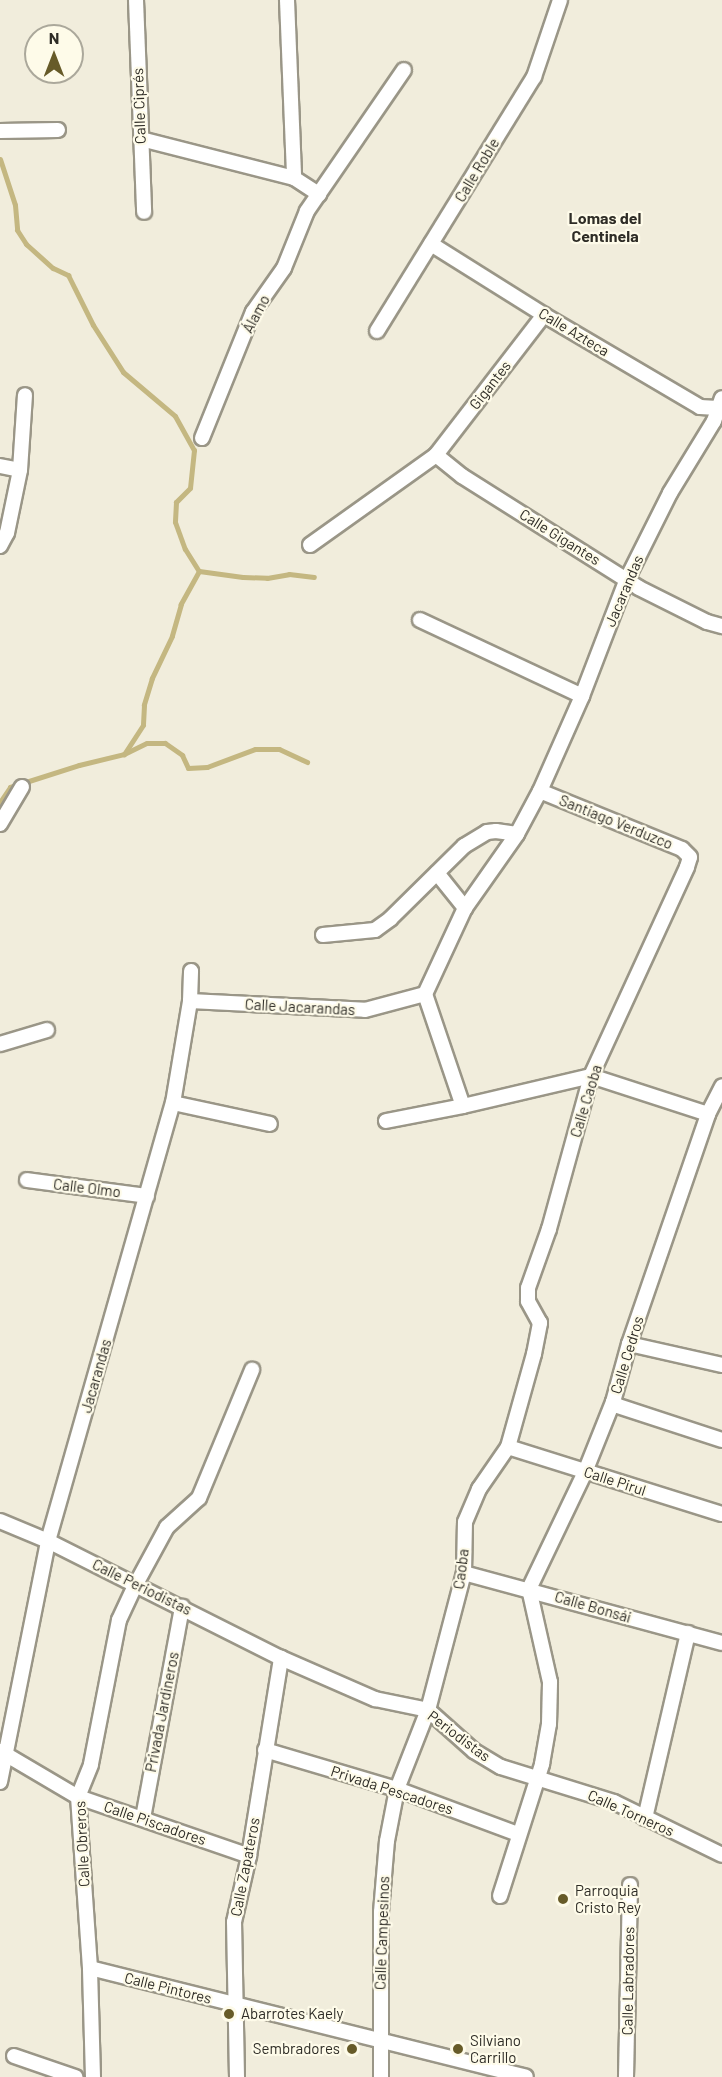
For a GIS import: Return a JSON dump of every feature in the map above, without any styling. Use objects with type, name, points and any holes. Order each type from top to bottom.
[{"type":"street","name":"Calle Ciprés","points":[[135,0],[144,212]]},
{"type":"street","points":[[287,0],[294,178]]},
{"type":"street","name":"Calle Roble","points":[[377,331],[534,77],[560,0]]},
{"type":"street","name":"Álamo","points":[[202,438],[253,312],[284,268],[307,211],[404,70]]},
{"type":"street","points":[[0,131],[58,130]]},
{"type":"street","points":[[141,139],[294,178],[319,194]]},
{"type":"street","name":"Calle Azteca","points":[[431,244],[544,315],[700,407],[721,405]]},
{"type":"street","name":"Gigantes","points":[[310,544],[436,455],[544,315]]},
{"type":"street","points":[[0,546],[7,533],[20,470],[25,395]]},
{"type":"street","name":"Jacarandas","points":[[540,791],[582,696],[627,579],[670,494],[721,405]]},
{"type":"street","name":"Calle Gigantes","points":[[436,455],[462,476],[627,579],[707,622],[722,626]]},
{"type":"street","points":[[0,466],[20,470]]},
{"type":"street","points":[[420,620],[582,696]]},
{"type":"street","points":[[0,824],[22,787]]},
{"type":"street","points":[[463,1106],[425,994],[465,908],[517,834],[540,791]]},
{"type":"street","name":"Santiago Verduzco","points":[[540,791],[682,849],[690,857]]},
{"type":"street","points":[[323,934],[375,930],[390,919],[464,846],[487,832],[517,834]]},
{"type":"street","name":"Calle Caoba","points":[[534,1354],[540,1323],[528,1301],[528,1288],[549,1229],[591,1076],[690,857]]},
{"type":"street","points":[[437,873],[465,908]]},
{"type":"street","name":"Jacarandas","points":[[0,1782],[3,1753],[48,1541],[173,1103],[190,1001],[191,971]]},
{"type":"street","name":"Calle Jacarandas","points":[[190,1001],[365,1010],[425,994]]},
{"type":"street","points":[[0,1044],[47,1030]]},
{"type":"street","points":[[386,1121],[463,1106],[591,1076],[708,1114]]},
{"type":"street","name":"Calle Cedros","points":[[529,1589],[585,1472],[613,1402],[629,1344],[708,1114],[722,1086]]},
{"type":"street","points":[[173,1103],[270,1124]]},
{"type":"street","name":"Calle Olmo","points":[[27,1180],[147,1196]]},
{"type":"street","points":[[629,1344],[718,1365]]},
{"type":"street","name":"Caoba","points":[[397,1789],[428,1710],[464,1573],[465,1522],[479,1489],[508,1447],[534,1354]]},
{"type":"street","name":"Calle Obreros","points":[[93,2077],[90,1968],[78,1797],[91,1764],[119,1620],[167,1527],[200,1498],[252,1370]]},
{"type":"street","points":[[613,1402],[722,1440]]},
{"type":"street","name":"Calle Pirul","points":[[508,1447],[722,1514]]},
{"type":"street","name":"Calle Periodistas","points":[[0,1521],[48,1541],[281,1658]]},
{"type":"street","name":"Calle Bonsái","points":[[464,1573],[722,1643]]},
{"type":"street","points":[[500,1896],[537,1777],[549,1724],[550,1682],[529,1589]]},
{"type":"street","name":"Privada Jardineros","points":[[143,1818],[182,1607]]},
{"type":"street","points":[[645,1818],[688,1633]]},
{"type":"street","name":"Periodistas","points":[[281,1658],[375,1699],[428,1710],[474,1750],[501,1767],[537,1777]]},
{"type":"street","name":"Calle Zapateros","points":[[237,2077],[234,1922],[249,1856],[281,1658]]},
{"type":"street","name":"Privada Pescadores","points":[[265,1750],[397,1789],[518,1834]]},
{"type":"street","name":"Calle Piscadores","points":[[3,1753],[78,1797],[249,1856]]},
{"type":"street","name":"Calle Torneros","points":[[537,1777],[614,1802],[722,1855]]},
{"type":"street","name":"Calle Campesinos","points":[[381,2077],[381,1912],[387,1841],[397,1789]]},
{"type":"street","name":"Calle Labradores","points":[[626,2077],[630,1885]]},
{"type":"street","name":"Calle Pintores","points":[[90,1968],[503,2074],[526,2077]]},
{"type":"street","points":[[14,2056],[75,2077]]},
{"type":"waterway","points":[[0,159],[15,205],[17,230],[26,244],[53,268],[68,275],[93,325],[123,372],[175,416],[194,450],[190,488],[176,502],[175,522],[185,549],[199,571],[181,604],[172,636],[152,678],[144,705],[143,725],[124,754]]},
{"type":"waterway","points":[[199,571],[243,577],[267,578],[289,574],[314,577]]},
{"type":"waterway","points":[[0,802],[10,787],[79,765],[124,754],[147,743],[165,743],[182,755],[188,768],[207,767],[255,749],[279,749],[307,762]]},
{"type":"place","name":"Parroquia Cristo Rey","points":[[563,1899]]},
{"type":"place","name":"Abarrotes Kaely","points":[[229,2014]]},
{"type":"place","name":"Sembradores","points":[[352,2049]]},
{"type":"place","name":"Silviano Carrillo","points":[[458,2049]]},
{"type":"district","name":"Lomas del Centinela","points":[[605,227]]}]
